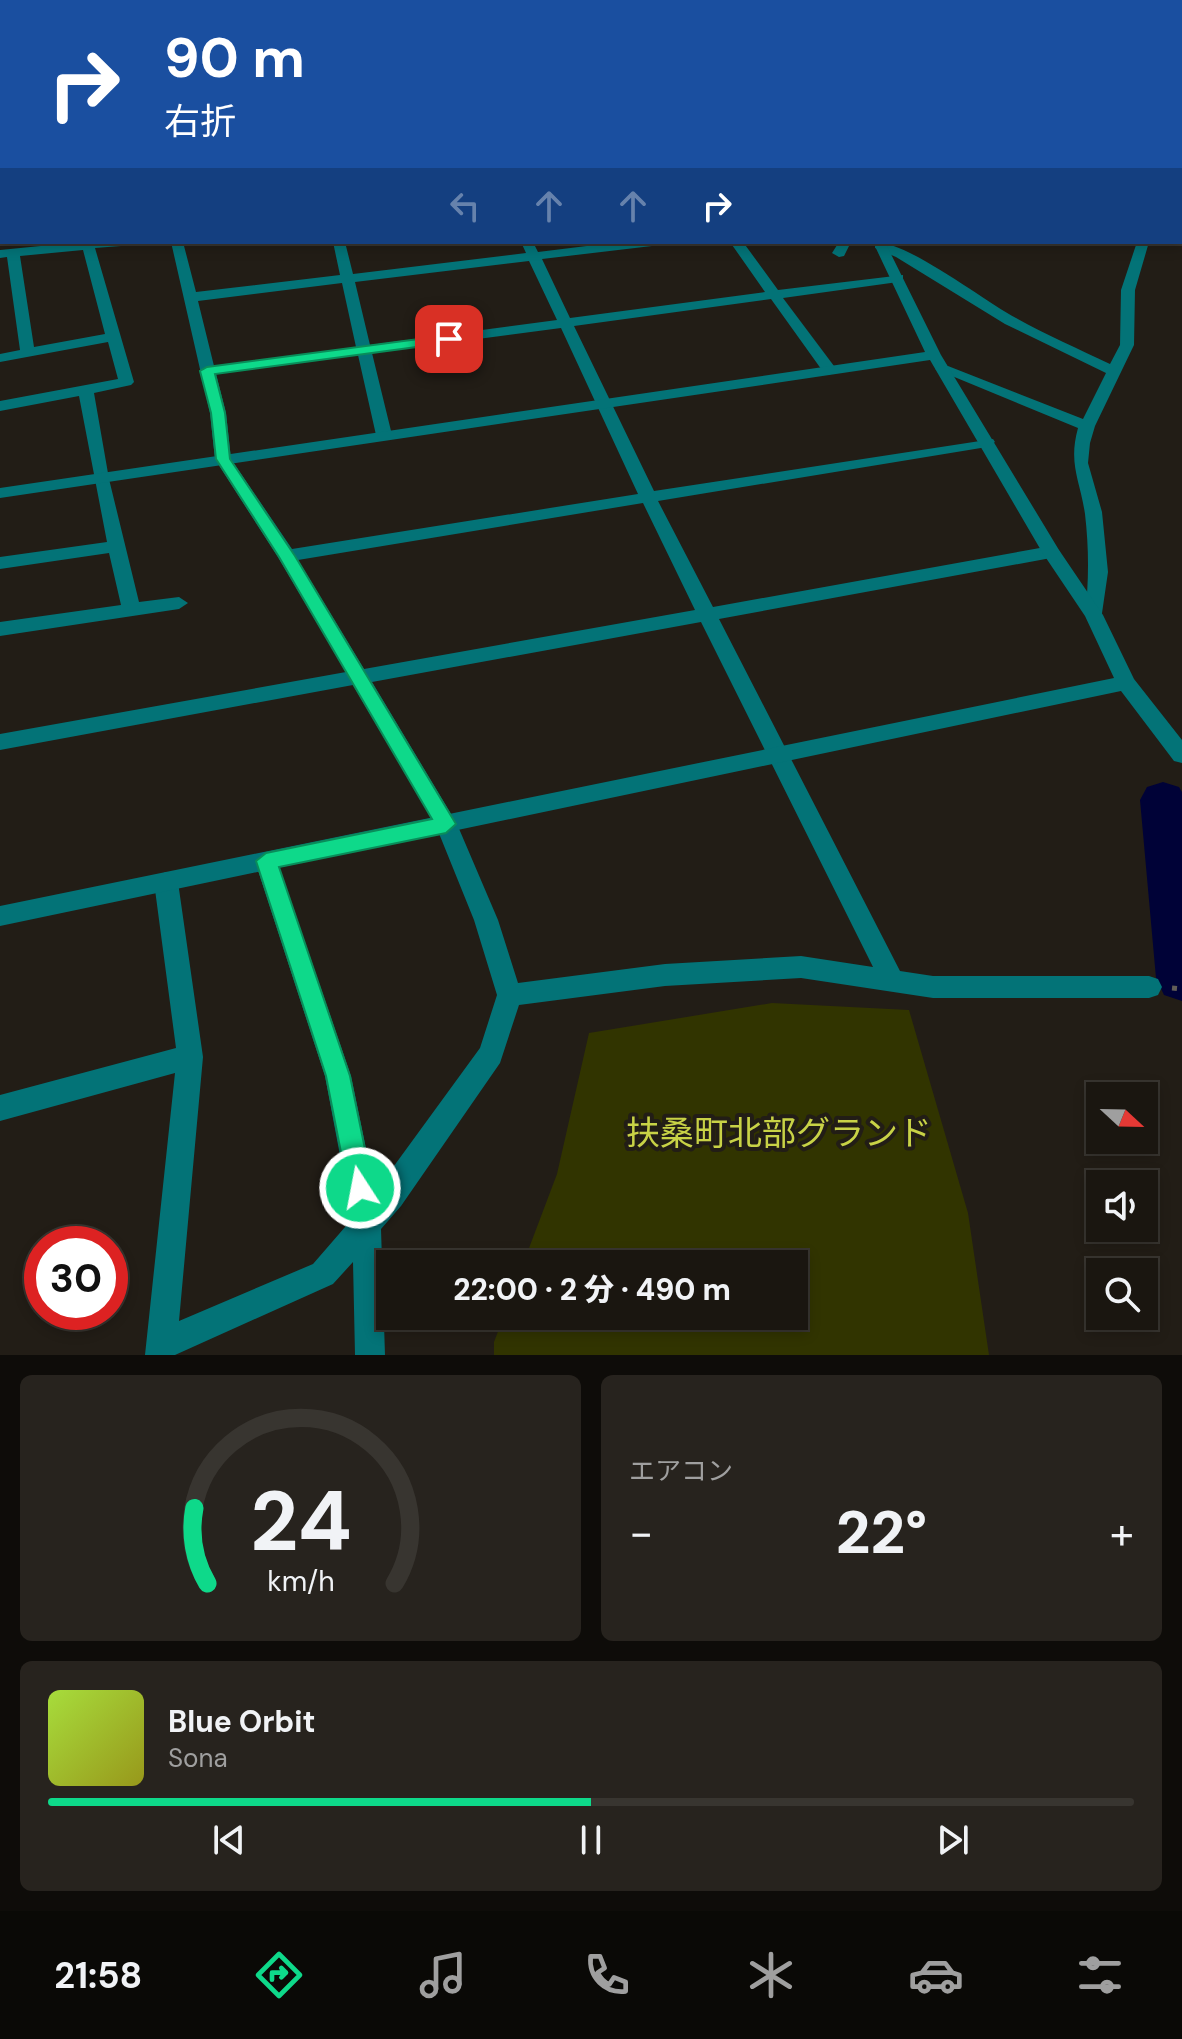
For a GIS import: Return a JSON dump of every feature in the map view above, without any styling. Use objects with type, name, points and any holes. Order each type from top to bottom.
[{"type":"street","points":[[28,353],[6,254],[80,244]]},
{"type":"street","points":[[0,406],[126,382],[87,244]]},
{"type":"street","points":[[160,1350],[323,1274],[391,1196],[491,1054],[510,995],[486,920],[446,824],[287,556],[223,459],[218,413],[193,297],[178,244]]},
{"type":"street","points":[[340,244],[384,435]]},
{"type":"street","points":[[193,297],[349,279],[531,249],[617,244]]},
{"type":"street","points":[[737,244],[829,370]]},
{"type":"street","points":[[879,244],[901,254],[1010,321],[1115,372]]},
{"type":"street","points":[[879,244],[938,362],[1051,552],[1094,615],[1126,683],[1182,755]]},
{"type":"street","points":[[1094,615],[1099,572],[1093,512],[1080,463],[1087,426],[1127,345],[1130,316],[1128,290],[1142,244]]},
{"type":"street","points":[[531,249],[705,613],[892,980]]},
{"type":"street","points":[[207,371],[898,278]]},
{"type":"street","points":[[0,358],[113,337]]},
{"type":"street","points":[[0,493],[829,370],[938,362],[1087,426]]},
{"type":"street","points":[[86,391],[101,479],[131,608]]},
{"type":"street","points":[[287,556],[987,442]]},
{"type":"street","points":[[0,563],[116,546]]},
{"type":"street","points":[[0,742],[1051,552]]},
{"type":"street","points":[[0,629],[179,603]]},
{"type":"street","points":[[0,916],[1126,683]]},
{"type":"street","points":[[266,861],[338,1076],[367,1224],[370,1355]]},
{"type":"street","points":[[160,1350],[190,1057],[166,882]]},
{"type":"street","points":[[510,995],[665,975],[801,967],[933,987],[1149,987]]},
{"type":"street","points":[[0,1108],[190,1057]]},
{"type":"green space","name":"扶桑町北部グランド","points":[[772,1003],[909,1010],[968,1213],[989,1355],[494,1355],[499,1330],[808,1330],[808,1250],[528,1250],[557,1174],[589,1033]]},
{"type":"waterway","points":[[1163,800],[1182,978]]},
{"type":"route","points":[[360,1188],[338,1076],[266,861],[446,824],[287,556],[223,459],[218,413],[207,371],[449,339]]}]
